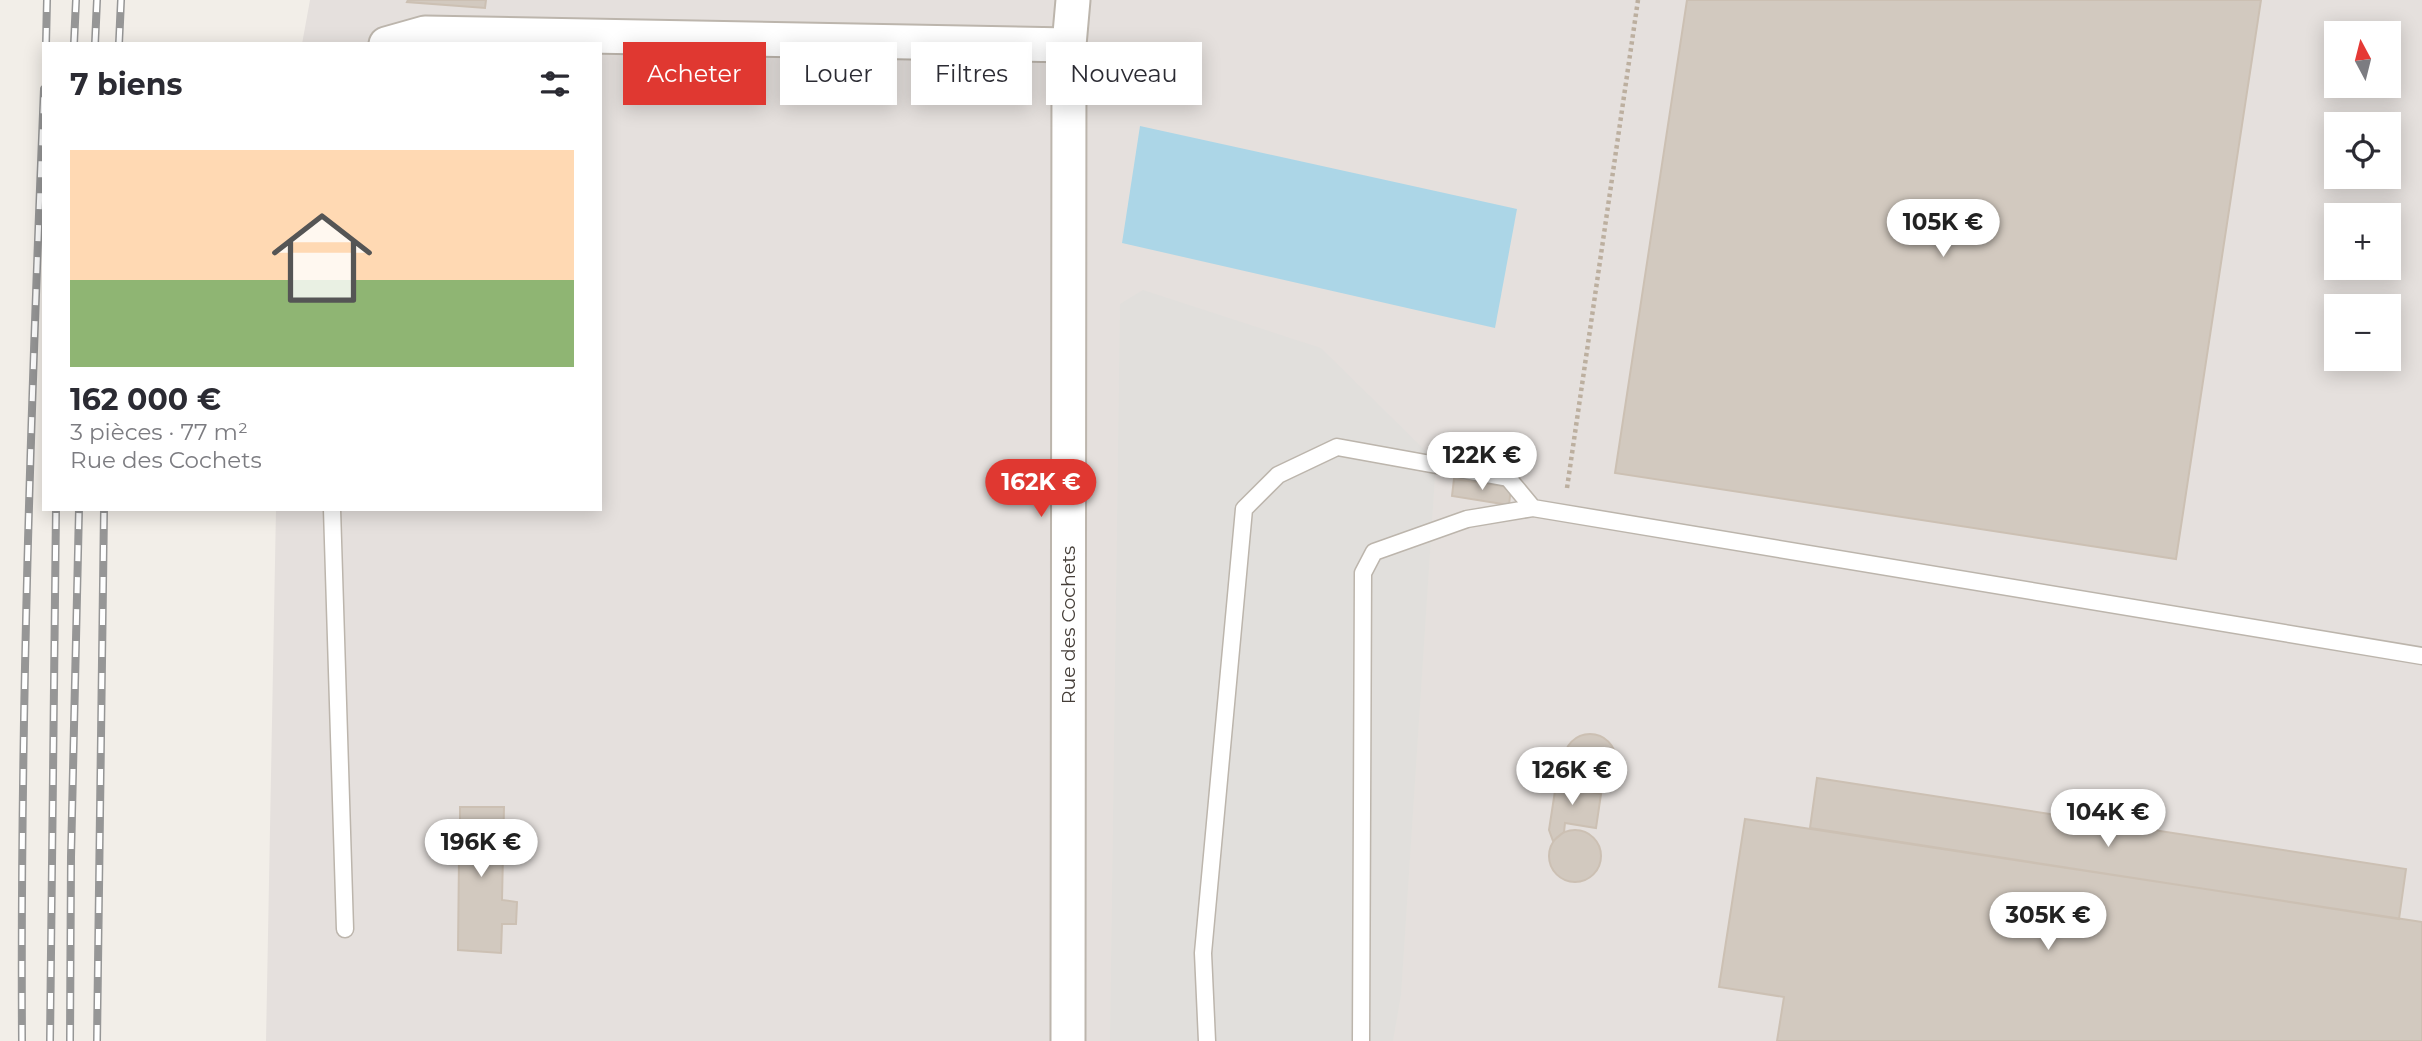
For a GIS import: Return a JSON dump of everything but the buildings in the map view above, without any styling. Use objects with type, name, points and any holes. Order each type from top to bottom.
[{"type":"street","name":"Rue des Cochets","points":[[1069,42],[1073,0]]},
{"type":"street","points":[[393,42],[425,33],[1046,45]]},
{"type":"street","name":"Rue des Cochets","points":[[1068,1041],[1069,105]]},
{"type":"lane","points":[[1207,1041],[1203,953],[1244,509],[1278,475],[1338,447],[1508,478],[1533,508]]},
{"type":"lane","points":[[1361,1041],[1363,573],[1374,552],[1467,519],[1533,508],[2422,656]]},
{"type":"lane","points":[[332,511],[345,929]]},
{"type":"path","points":[[1564,513],[1638,0]]},
{"type":"shaded area","points":[[310,0],[2422,0],[2422,1041],[266,1041],[276,511],[602,511],[602,42],[302,42]]},
{"type":"shaded area","points":[[1143,290],[1321,348],[1436,461],[1401,995],[1393,1041],[1110,1041],[1120,304]]},
{"type":"water","points":[[1140,126],[1517,209],[1495,328],[1122,243]]},
{"type":"railway","points":[[46,42],[47,0]]},
{"type":"railway","points":[[74,42],[76,0]]},
{"type":"railway","points":[[95,42],[97,0]]},
{"type":"railway","points":[[119,42],[121,0]]},
{"type":"railway","points":[[22,1041],[27,565],[42,142]]},
{"type":"railway","points":[[50,1041],[56,511]]},
{"type":"railway","points":[[70,1041],[71,857],[79,511]]},
{"type":"railway","points":[[97,1041],[104,511]]}]
